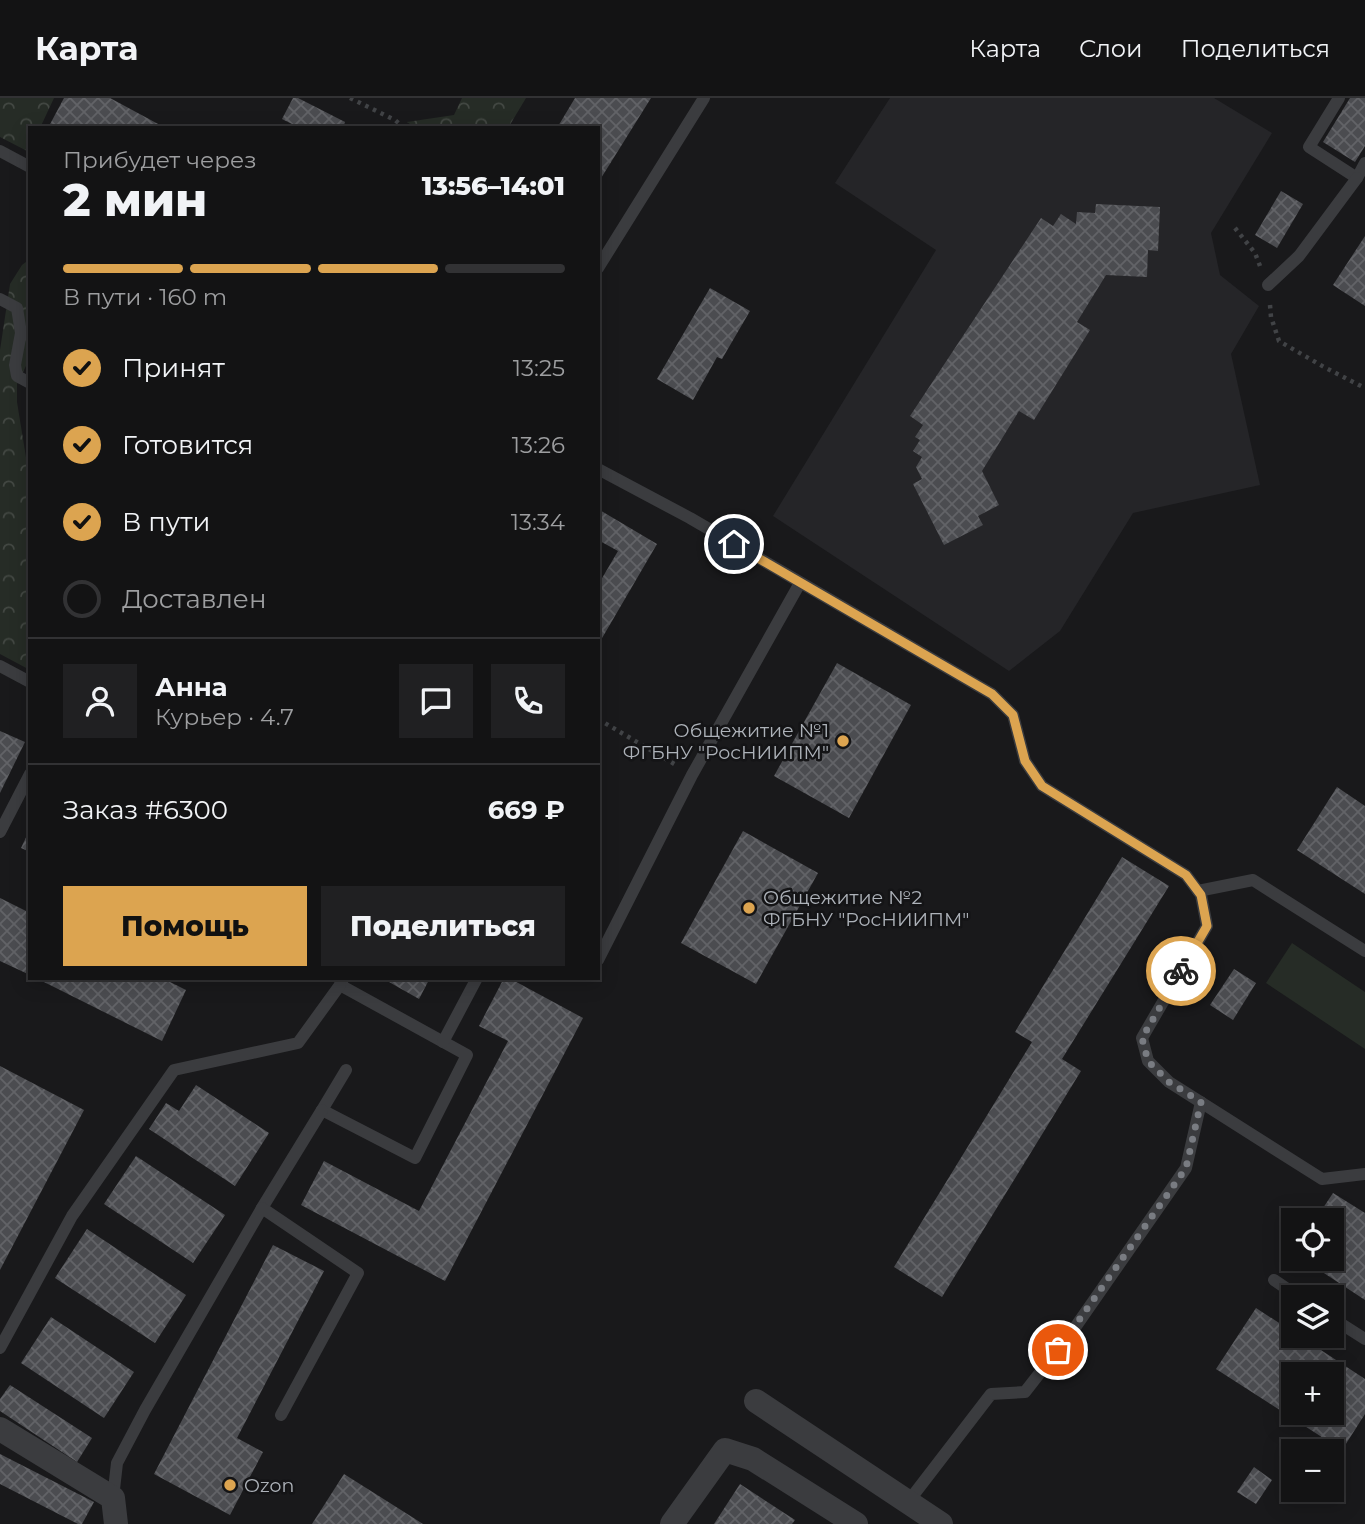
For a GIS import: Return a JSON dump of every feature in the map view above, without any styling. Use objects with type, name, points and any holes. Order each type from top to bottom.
[{"type":"street","points":[[756,1401],[936,1523]]},
{"type":"street","points":[[0,1429],[113,1498],[116,1524]]},
{"type":"street","points":[[673,1524],[725,1450],[753,1459],[856,1524]]},
{"type":"lane","points":[[600,265],[704,98]]},
{"type":"lane","points":[[1339,98],[1309,148],[1357,178]]},
{"type":"lane","points":[[0,151],[28,166]]},
{"type":"lane","points":[[1268,285],[1299,256],[1357,178],[1365,163]]},
{"type":"lane","points":[[0,299],[18,308],[20,333],[15,365],[17,376],[28,382]]},
{"type":"lane","points":[[600,470],[690,518],[992,694],[1013,715],[1025,761],[1042,786],[1186,875],[1201,895],[1207,926],[1142,1038],[1148,1061],[1169,1082],[1322,1179],[1365,1174]]},
{"type":"lane","points":[[600,956],[692,775],[800,583]]},
{"type":"lane","points":[[0,666],[28,681]]},
{"type":"lane","points":[[0,832],[28,778]]},
{"type":"lane","points":[[1198,891],[1253,880],[1365,951]]},
{"type":"lane","points":[[443,1042],[476,980]]},
{"type":"lane","points":[[0,1348],[72,1216],[174,1070],[298,1043],[342,981],[467,1055],[415,1158],[322,1110]]},
{"type":"lane","points":[[113,1498],[117,1463],[145,1410],[346,1070]]},
{"type":"lane","points":[[908,1502],[991,1394],[1025,1392],[1074,1329],[1186,1168],[1201,1102]]},
{"type":"lane","points":[[262,1208],[358,1273],[281,1415]]},
{"type":"lane","points":[[1274,1280],[1281,1285]]},
{"type":"lane","points":[[1344,1326],[1365,1339]]},
{"type":"path","points":[[350,98],[402,126]]},
{"type":"path","points":[[1235,228],[1255,253],[1268,285],[1271,317],[1279,341],[1365,388]]},
{"type":"path","points":[[600,720],[692,775]]},
{"type":"shaded area","points":[[890,98],[1214,98],[1272,133],[1211,233],[1220,275],[1259,306],[1231,354],[1260,485],[1133,513],[1060,631],[1009,671],[773,516],[936,250],[835,183]]},
{"type":"green space","points":[[0,98],[54,98],[41,126],[28,126],[28,151],[0,137]]},
{"type":"green space","points":[[462,98],[526,98],[509,126],[413,126],[407,122],[454,115]]},
{"type":"green space","points":[[28,260],[28,362],[17,384],[17,402],[28,470],[28,669],[0,654],[0,350],[10,284]]},
{"type":"green space","points":[[1292,943],[1365,992],[1365,1049],[1266,983]]},
{"type":"building","points":[[64,98],[110,98],[160,125],[159,126],[49,126]]},
{"type":"building","points":[[293,98],[298,98],[345,122],[344,126],[296,126],[282,119]]},
{"type":"building","points":[[575,98],[651,98],[600,180],[600,126],[558,126]]},
{"type":"building","points":[[1350,98],[1365,98],[1365,146],[1355,162],[1323,142]]},
{"type":"building","points":[[1281,191],[1303,204],[1277,248],[1255,235]]},
{"type":"building","points":[[1096,204],[1160,207],[1158,251],[1148,250],[1147,277],[1106,275],[1077,322],[1090,330],[1034,420],[1019,411],[982,471],[999,505],[978,516],[983,525],[944,545],[913,484],[922,479],[916,467],[922,457],[913,451],[920,440],[915,437],[923,425],[910,416],[1041,218],[1053,226],[1061,214],[1076,224],[1077,212],[1095,213]]},
{"type":"building","points":[[1365,236],[1365,306],[1333,285]]},
{"type":"building","points":[[710,288],[750,311],[722,359],[717,357],[693,400],[657,379]]},
{"type":"building","points":[[600,510],[657,544],[600,642],[600,582],[618,551],[600,541]]},
{"type":"building","name":"Общежитие №1 ФГБНУ \"РосНИИПМ\"","points":[[837,663],[911,705],[849,818],[774,776]]},
{"type":"building","points":[[0,731],[25,742],[0,793]]},
{"type":"building","points":[[1337,787],[1365,806],[1365,894],[1297,850]]},
{"type":"building","name":"Общежитие №2 ФГБНУ \"РосНИИПМ\"","points":[[743,831],[818,873],[756,984],[681,943]]},
{"type":"building","points":[[28,833],[28,851],[21,848]]},
{"type":"building","points":[[1122,857],[1169,886],[1062,1059],[1081,1071],[942,1297],[894,1267],[1032,1042],[1015,1032]]},
{"type":"building","points":[[0,898],[28,912],[28,974],[0,961]]},
{"type":"building","points":[[1234,969],[1256,983],[1233,1020],[1210,1005]]},
{"type":"building","points":[[40,980],[166,980],[186,990],[162,1041]]},
{"type":"building","points":[[386,980],[429,980],[419,999]]},
{"type":"building","points":[[503,980],[513,980],[583,1018],[445,1281],[301,1205],[324,1161],[419,1211],[508,1041],[479,1026]]},
{"type":"building","points":[[0,1066],[84,1110],[0,1270]]},
{"type":"building","points":[[196,1085],[269,1133],[235,1186],[149,1129],[166,1103],[179,1111]]},
{"type":"building","points":[[136,1156],[225,1215],[193,1263],[104,1204]]},
{"type":"building","points":[[1333,1193],[1365,1213],[1365,1300],[1321,1271],[1344,1271],[1344,1208],[1323,1208]]},
{"type":"building","points":[[87,1229],[186,1295],[155,1343],[55,1278]]},
{"type":"building","points":[[273,1245],[324,1271],[237,1438],[263,1452],[230,1515],[154,1474]]},
{"type":"building","points":[[1256,1308],[1281,1324],[1281,1348],[1318,1348],[1339,1362],[1281,1362],[1281,1411],[1216,1369]]},
{"type":"building","points":[[51,1317],[134,1372],[104,1418],[21,1363]]},
{"type":"building","points":[[1344,1365],[1365,1379],[1365,1414],[1344,1447],[1344,1439],[1325,1439],[1303,1425],[1344,1425]]},
{"type":"building","points":[[10,1385],[92,1438],[77,1462],[0,1411],[0,1399]]},
{"type":"building","points":[[0,1454],[94,1502],[82,1524],[0,1484]]},
{"type":"building","points":[[1254,1467],[1272,1480],[1256,1504],[1237,1492]]},
{"type":"building","points":[[344,1474],[401,1510],[423,1524],[312,1524]]},
{"type":"building","points":[[740,1484],[795,1520],[792,1524],[714,1524]]},
{"type":"way so far","points":[[1058,1350],[1186,1168],[1201,1102],[1169,1082],[1148,1061],[1142,1038],[1181,971]]},
{"type":"place","name":"Общежитие №1 ФГБНУ \"РосНИИПМ\"","points":[[843,741]]},
{"type":"place","name":"Общежитие №2 ФГБНУ \"РосНИИПМ\"","points":[[749,908]]},
{"type":"place","name":"Ozon","points":[[230,1485]]},
{"type":"route","points":[[734,544],[992,694],[1013,715],[1025,761],[1042,786],[1186,875],[1201,895],[1207,926],[1181,971]]}]
